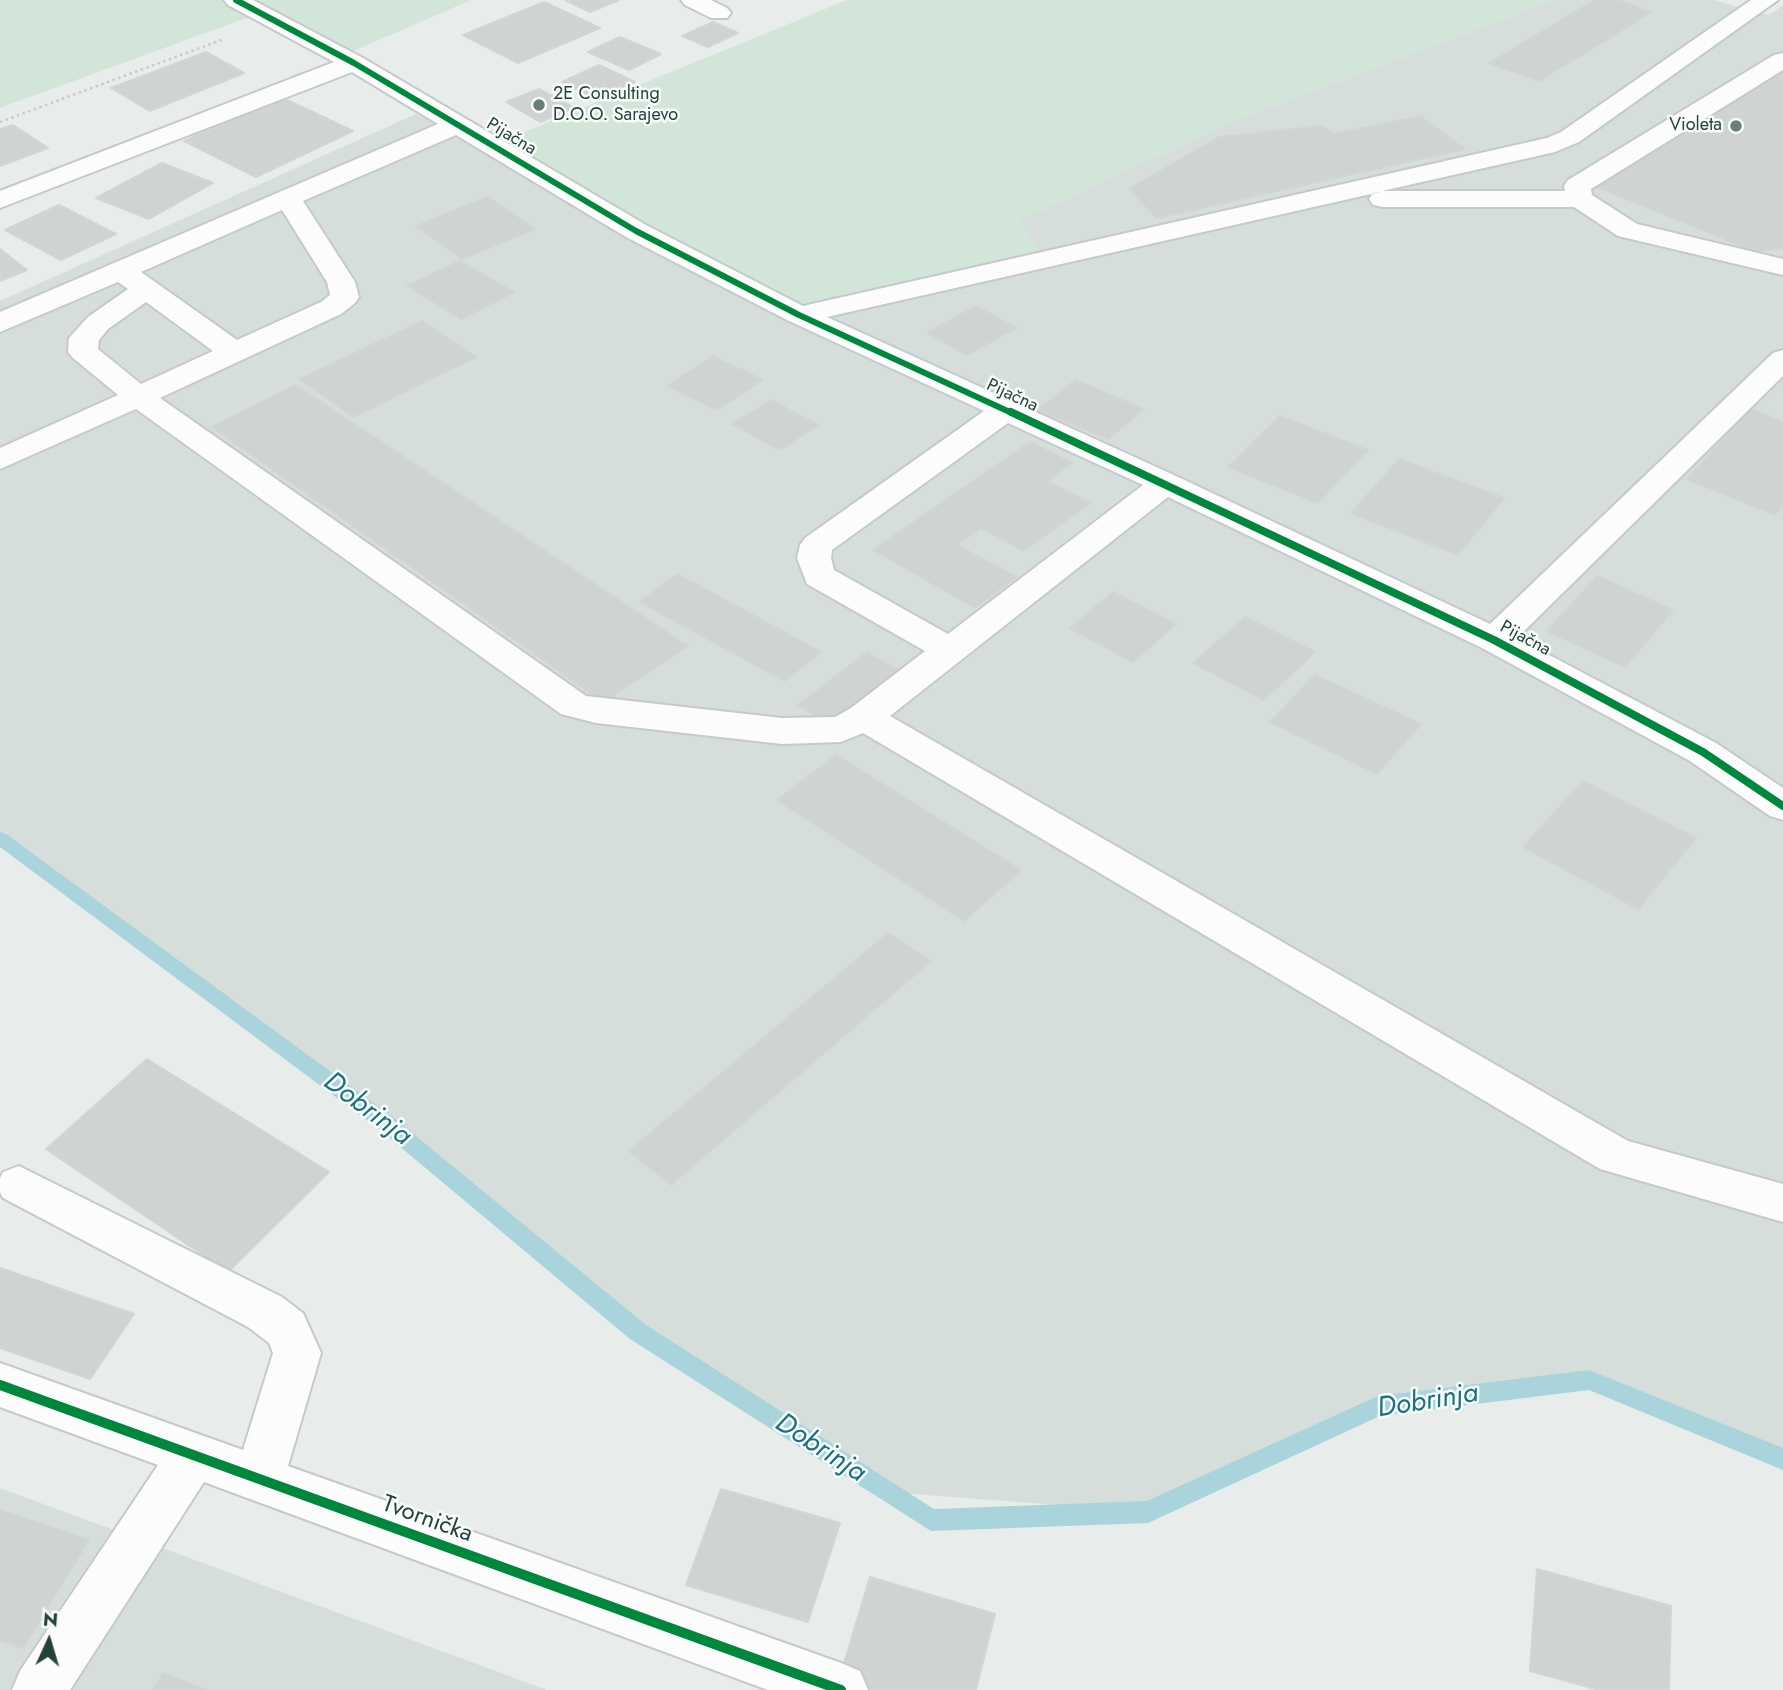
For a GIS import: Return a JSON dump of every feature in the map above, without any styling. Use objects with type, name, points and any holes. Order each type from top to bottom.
[{"type":"street","name":"Pijačna","points":[[236,0],[354,63],[636,231],[799,315],[1165,483],[1494,640],[1703,752],[1783,806]]},
{"type":"street","points":[[693,0],[719,13]]},
{"type":"street","points":[[799,315],[1555,144],[1570,137],[1766,0]]},
{"type":"street","points":[[1580,199],[1577,186],[1783,60]]},
{"type":"street","points":[[0,200],[354,63]]},
{"type":"street","points":[[0,323],[133,280],[288,198],[458,124]]},
{"type":"street","points":[[0,460],[331,308],[345,297],[341,282],[288,198]]},
{"type":"street","points":[[1375,199],[1580,199],[1628,230],[1783,267]]},
{"type":"street","points":[[133,280],[235,353]]},
{"type":"street","points":[[133,280],[84,338],[83,352],[138,396],[574,705],[596,711],[782,731],[841,729],[863,717],[1165,483]]},
{"type":"street","points":[[1494,640],[1783,359]]},
{"type":"street","points":[[950,650],[819,576],[814,558],[817,545],[1006,410]]},
{"type":"street","points":[[863,717],[1616,1156],[1783,1203]]},
{"type":"street","points":[[19,1185],[265,1312],[286,1328],[297,1353],[259,1480]]},
{"type":"street","name":"Tvornička","points":[[0,1385],[841,1690]]},
{"type":"street","points":[[39,1690],[193,1456]]},
{"type":"path","points":[[0,122],[274,20]]},
{"type":"shaded area","points":[[1554,0],[1713,0],[1769,15],[1783,5],[1783,1459],[1589,1380],[1378,1406],[1148,1512],[887,1492],[638,1332],[387,1124],[0,838],[0,301],[416,114],[803,316],[1051,267],[1018,221],[1234,121]]},
{"type":"shaded area","points":[[0,1488],[547,1690],[0,1690]]},
{"type":"green space","points":[[0,0],[471,0],[335,59],[263,12],[0,108]]},
{"type":"green space","points":[[847,0],[1554,0],[1234,121],[1019,221],[1051,267],[803,316],[483,149]]},
{"type":"building","points":[[565,0],[619,0],[590,12]]},
{"type":"building","points":[[1595,0],[1617,0],[1652,12],[1539,81],[1489,63]]},
{"type":"building","points":[[544,2],[600,28],[518,63],[463,35]]},
{"type":"building","points":[[713,22],[738,33],[708,47],[682,36]]},
{"type":"building","points":[[620,37],[661,54],[629,70],[588,52]]},
{"type":"building","points":[[206,52],[244,73],[150,111],[111,88]]},
{"type":"building","points":[[599,65],[635,82],[598,100],[562,82]]},
{"type":"building","name":"Violeta","points":[[1783,65],[1783,248],[1757,252],[1597,187]]},
{"type":"building","points":[[539,89],[575,108],[540,122],[506,102]]},
{"type":"building","points":[[281,97],[353,131],[256,177],[184,141]]},
{"type":"building","points":[[1420,116],[1465,149],[1157,218],[1129,189],[1219,137],[1322,126],[1334,134]]},
{"type":"building","points":[[13,125],[48,148],[0,166],[0,129]]},
{"type":"building","points":[[162,163],[213,183],[149,219],[96,198]]},
{"type":"building","points":[[488,197],[535,229],[462,259],[416,226]]},
{"type":"building","points":[[59,205],[116,234],[61,260],[5,230]]},
{"type":"building","points":[[0,249],[27,270],[0,281]]},
{"type":"building","points":[[460,261],[514,292],[461,319],[407,286]]},
{"type":"building","points":[[976,306],[1016,328],[967,355],[927,333]]},
{"type":"building","points":[[422,321],[476,357],[353,417],[300,379]]},
{"type":"building","points":[[713,356],[763,380],[717,410],[667,386]]},
{"type":"building","points":[[1075,380],[1144,409],[1108,439],[1038,410]]},
{"type":"building","points":[[296,385],[688,646],[603,702],[212,427]]},
{"type":"building","points":[[771,400],[818,425],[780,450],[732,424]]},
{"type":"building","points":[[1751,409],[1783,422],[1783,505],[1775,515],[1687,479]]},
{"type":"building","points":[[1280,416],[1368,450],[1318,503],[1228,467]]},
{"type":"building","points":[[1030,442],[1072,463],[1047,481],[1090,503],[1024,551],[981,528],[957,545],[1016,577],[975,608],[873,550]]},
{"type":"building","points":[[1399,459],[1504,498],[1458,555],[1351,513]]},
{"type":"building","points":[[677,574],[821,652],[785,681],[640,602]]},
{"type":"building","points":[[1597,576],[1673,610],[1625,667],[1547,631]]},
{"type":"building","points":[[1113,592],[1176,624],[1133,662],[1070,628]]},
{"type":"building","points":[[1245,617],[1315,652],[1264,700],[1193,663]]},
{"type":"building","points":[[867,652],[900,671],[831,725],[798,705]]},
{"type":"building","points":[[1315,675],[1421,724],[1377,774],[1270,722]]},
{"type":"building","points":[[836,755],[1021,870],[964,921],[777,800]]},
{"type":"building","points":[[1583,781],[1696,838],[1638,909],[1523,847]]},
{"type":"building","points":[[888,933],[931,961],[671,1185],[629,1151]]},
{"type":"building","points":[[147,1059],[329,1172],[228,1272],[46,1149]]},
{"type":"building","points":[[0,1268],[134,1314],[90,1379],[0,1348]]},
{"type":"building","points":[[721,1489],[840,1523],[808,1622],[686,1585]]},
{"type":"building","points":[[0,1510],[89,1540],[23,1648],[0,1640]]},
{"type":"building","points":[[1537,1569],[1671,1606],[1669,1690],[1599,1690],[1530,1671]]},
{"type":"building","points":[[870,1577],[995,1614],[976,1690],[873,1690],[839,1680]]},
{"type":"building","points":[[163,1673],[207,1690],[153,1690]]},
{"type":"waterway","name":"Dobrinja","points":[[0,838],[387,1124],[638,1332],[931,1520],[1148,1512],[1378,1406],[1589,1380],[1783,1459]]},
{"type":"cycle path","points":[[236,0],[354,63],[636,231],[799,315],[1165,483],[1494,640],[1703,752],[1783,806]]},
{"type":"cycle path","points":[[0,1385],[841,1690]]},
{"type":"place","name":"2E Consulting D.O.O. Sarajevo","points":[[539,105]]},
{"type":"place","name":"Violeta","points":[[1736,126]]}]
